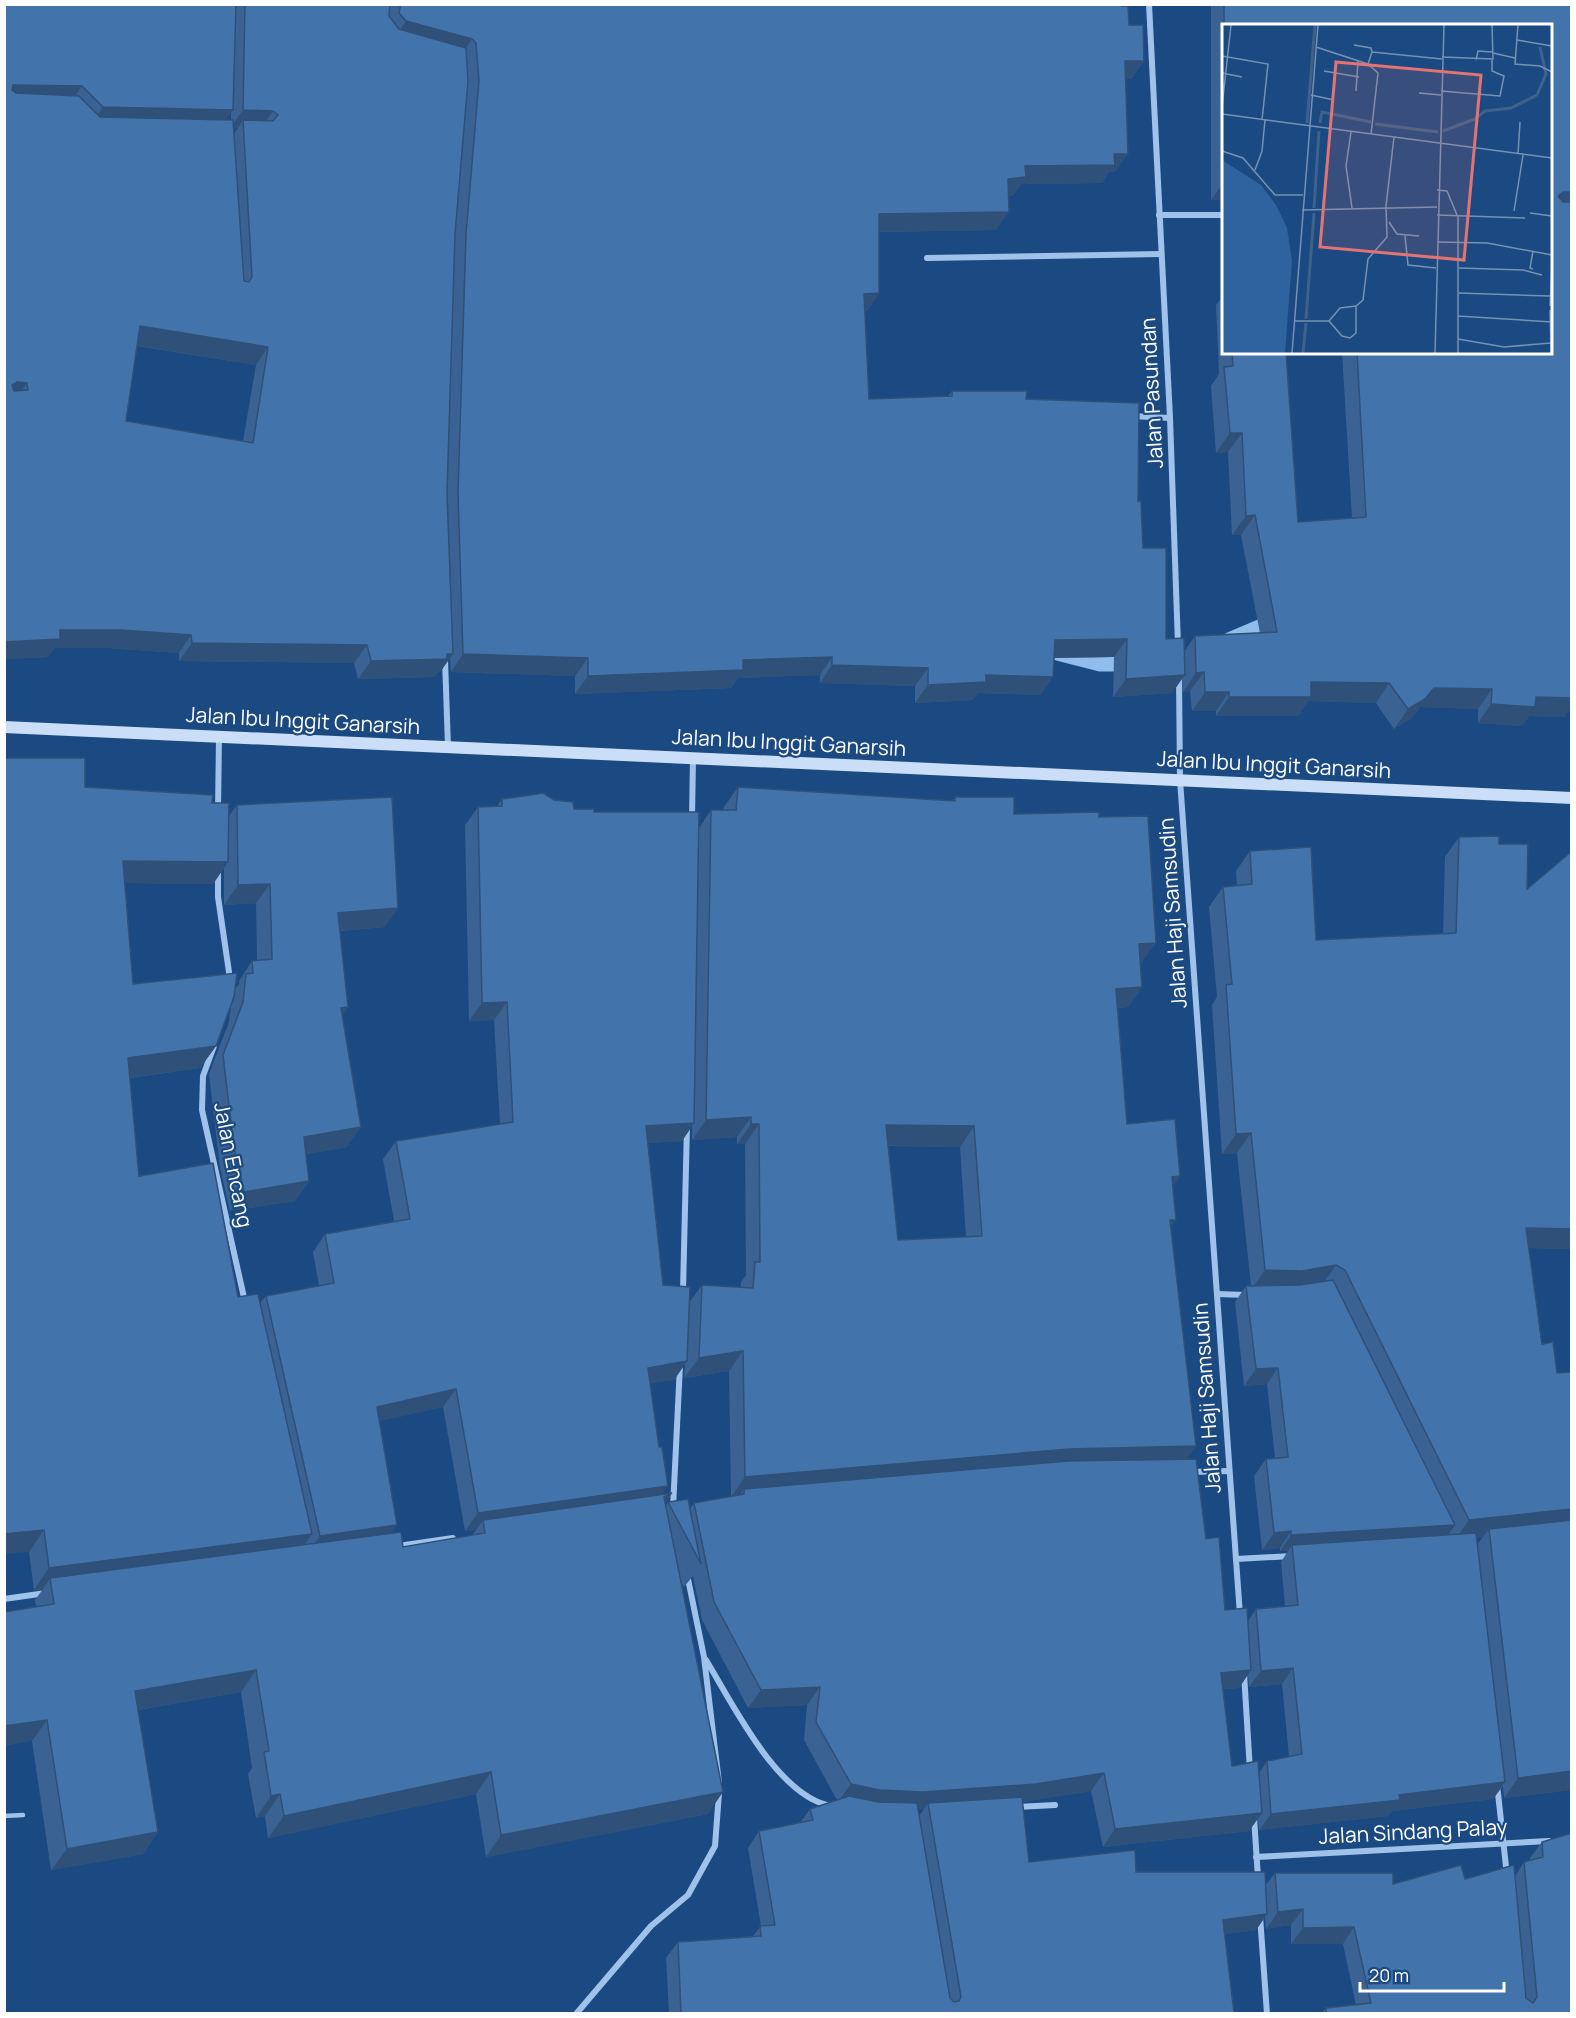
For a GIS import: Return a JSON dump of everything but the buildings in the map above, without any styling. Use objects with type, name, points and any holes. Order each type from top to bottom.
[{"type":"main road","name":"Jalan Ibu Inggit Ganarsih","points":[[4,727],[1572,798]]},
{"type":"street","name":"Jalan Pasundan","points":[[1149,4],[1170,418],[1179,657]]},
{"type":"street","points":[[1159,215],[1222,214]]},
{"type":"street","points":[[927,258],[1161,254]]},
{"type":"street","points":[[1125,416],[1170,418]]},
{"type":"street","points":[[445,645],[448,747]]},
{"type":"street","points":[[1179,667],[1180,780]]},
{"type":"street","points":[[218,818],[219,737]]},
{"type":"street","points":[[692,822],[693,758]]},
{"type":"street","name":"Jalan Haji Samsudin","points":[[1180,780],[1240,1619]]},
{"type":"street","points":[[218,863],[218,897],[229,972],[227,991]]},
{"type":"street","name":"Jalan Encang","points":[[217,1038],[203,1076],[202,1110],[246,1306]]},
{"type":"street","points":[[682,1304],[687,1115]]},
{"type":"street","points":[[1217,1294],[1253,1295]]},
{"type":"street","points":[[675,1518],[673,1507],[680,1352]]},
{"type":"street","points":[[1182,1472],[1229,1471]]},
{"type":"street","points":[[662,1509],[685,1506]]},
{"type":"street","points":[[395,1547],[465,1537]]},
{"type":"street","points":[[1236,1559],[1304,1555]]},
{"type":"street","points":[[576,2013],[651,1926],[688,1895],[715,1846],[720,1773],[704,1657],[685,1565]]},
{"type":"street","points":[[4,1599],[50,1593]]},
{"type":"street","points":[[704,1657],[765,1754],[800,1793],[824,1805],[834,1807]]},
{"type":"street","points":[[1243,1666],[1251,1774]]},
{"type":"street","points":[[1496,1775],[1508,1889]]},
{"type":"street","points":[[1011,1807],[1055,1805]]},
{"type":"street","points":[[1253,1810],[1259,1891]]},
{"type":"street","name":"Jalan Sindang Palay","points":[[1256,1857],[1560,1840]]},
{"type":"street","points":[[1260,1913],[1267,2013]]},
{"type":"lane","points":[[4,1816],[23,1815]]},
{"type":"waterway","points":[[1229,640],[1276,620]]},
{"type":"waterway","points":[[1057,653],[1100,664],[1134,664]]}]
